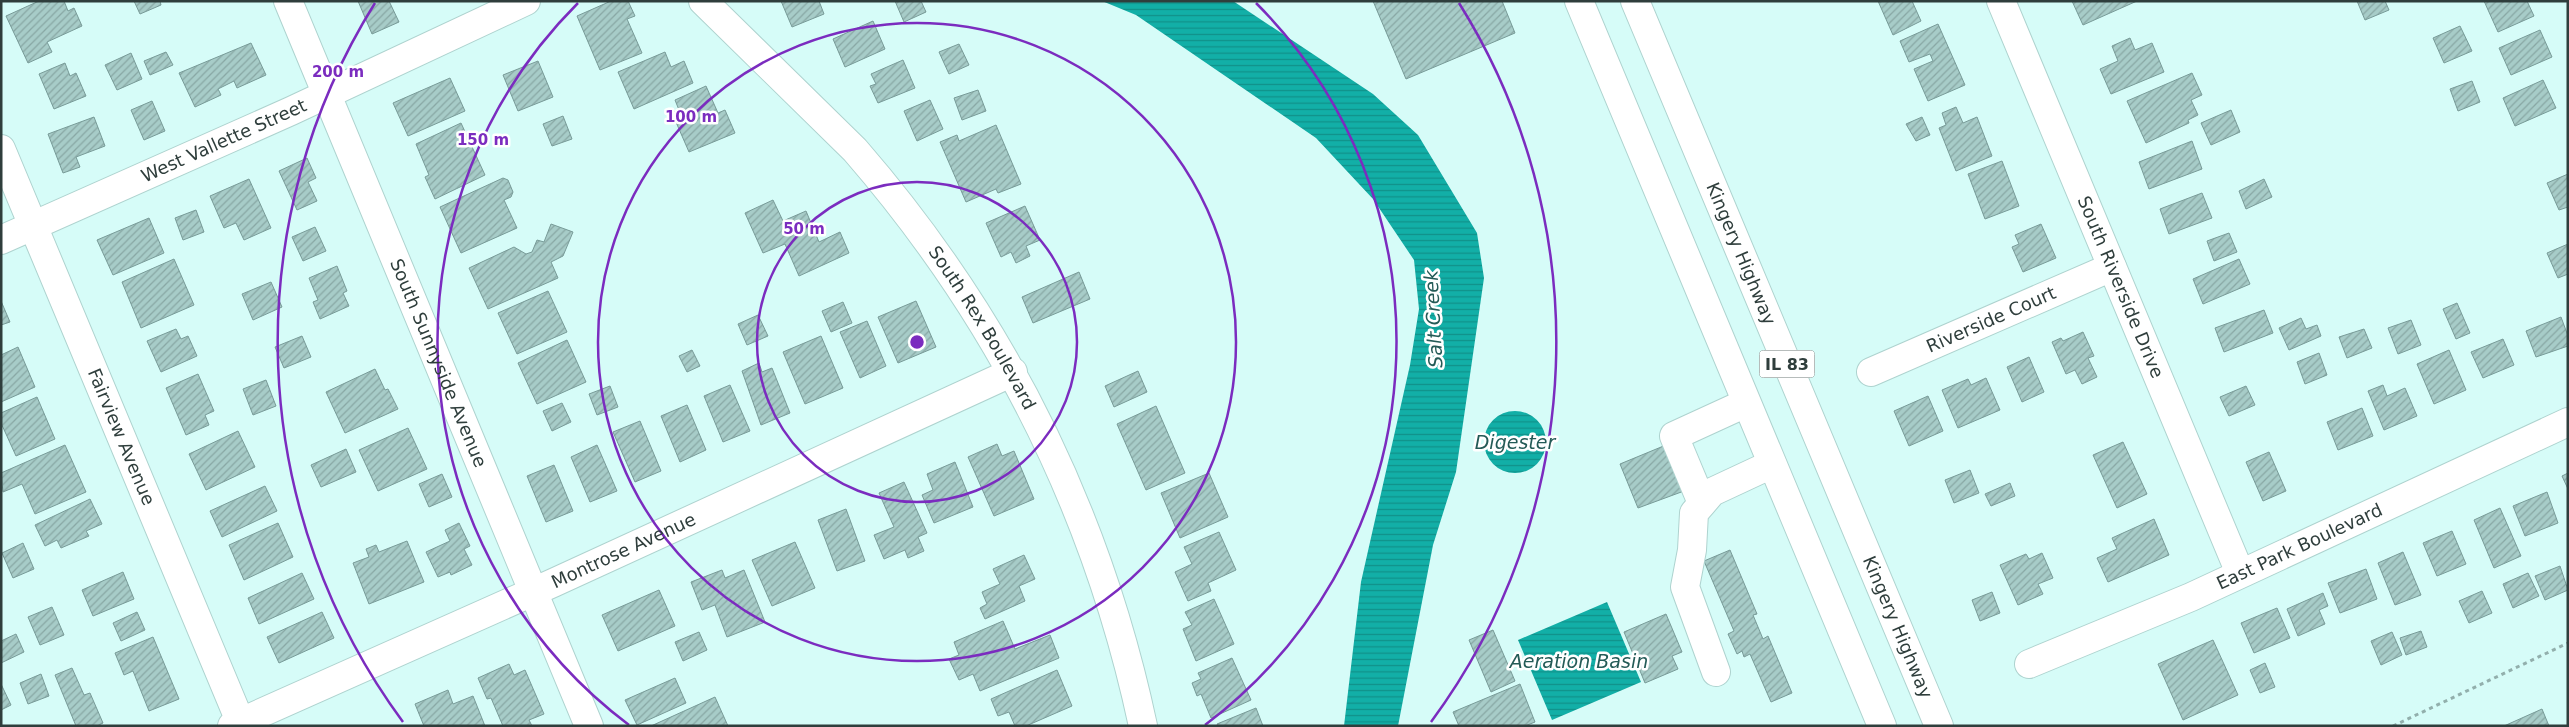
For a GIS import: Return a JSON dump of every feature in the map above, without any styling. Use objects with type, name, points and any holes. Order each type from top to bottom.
[{"type":"main road","name":"South Sunnyside Avenue","points":[[288,1],[589,726]]},
{"type":"main road","name":"West Vallette Street","points":[[1,240],[526,1]]},
{"type":"main road","name":"South Rex Boulevard","points":[[703,1],[856,150],[926,238],[972,306],[1013,372],[1054,454],[1089,538],[1123,642],[1143,726]]},
{"type":"main road","name":"IL 83","points":[[1579,1],[1882,726]]},
{"type":"main road","name":"Kingery Highway","points":[[1635,1],[1939,726]]},
{"type":"main road","name":"South Riverside Drive","points":[[2001,1],[2240,574]]},
{"type":"main road","name":"Fairview Avenue","points":[[1,149],[238,724]]},
{"type":"main road","name":"Riverside Court","points":[[1871,372],[2112,266]]},
{"type":"main road","name":"Montrose Avenue","points":[[238,724],[1013,372]]},
{"type":"main road","points":[[1702,503],[1674,436],[1746,402]]},
{"type":"main road","name":"East Park Boulevard","points":[[2028,664],[2191,597],[2568,422]]},
{"type":"main road","points":[[1716,672],[1685,587],[1692,550],[1694,513],[1712,492],[1772,464]]},
{"type":"path","points":[[2393,726],[2568,643]]},
{"type":"water","name":"Salt Creek","points":[[1102,1],[1233,1],[1373,94],[1418,135],[1477,233],[1484,278],[1456,472],[1433,545],[1398,726],[1344,726],[1361,582],[1410,365],[1419,309],[1414,260],[1373,199],[1316,138],[1136,15]]},
{"type":"water","name":"Digester","points":[[1515,411],[1527,413],[1537,420],[1544,430],[1546,442],[1544,454],[1537,464],[1527,471],[1515,473],[1503,471],[1493,464],[1486,454],[1484,442],[1486,430],[1493,420],[1503,413]]},
{"type":"water","name":"Aeration Basin","points":[[1607,602],[1641,682],[1552,720],[1518,640]]},
{"type":"building","points":[[39,1],[64,1],[68,11],[74,8],[82,26],[47,42],[52,52],[28,63],[6,16]]},
{"type":"building","points":[[134,1],[160,1],[161,5],[140,14]]},
{"type":"building","points":[[358,1],[389,1],[399,22],[372,34]]},
{"type":"building","points":[[611,1],[628,1],[635,16],[627,19],[642,53],[600,70],[577,16]]},
{"type":"building","points":[[781,1],[819,1],[824,14],[792,27]]},
{"type":"building","points":[[895,1],[921,1],[926,12],[904,22]]},
{"type":"building","points":[[1373,1],[1502,1],[1515,33],[1406,79]]},
{"type":"building","points":[[1878,1],[1912,1],[1921,21],[1893,35]]},
{"type":"building","points":[[2072,1],[2137,1],[2083,25]]},
{"type":"building","points":[[2357,1],[2385,1],[2389,10],[2365,20]]},
{"type":"building","points":[[2484,1],[2527,1],[2534,16],[2498,32]]},
{"type":"building","points":[[873,21],[885,49],[845,67],[833,39]]},
{"type":"building","points":[[1938,24],[1965,85],[1928,101],[1914,69],[1933,61],[1930,54],[1909,62],[1900,41]]},
{"type":"building","points":[[2460,26],[2472,51],[2444,63],[2433,38]]},
{"type":"building","points":[[2540,30],[2552,57],[2511,75],[2499,48]]},
{"type":"building","points":[[2130,38],[2135,50],[2152,43],[2164,72],[2111,94],[2100,69],[2118,61],[2112,46]]},
{"type":"building","points":[[251,43],[266,75],[237,88],[234,81],[218,89],[221,95],[195,107],[179,73]]},
{"type":"building","points":[[959,44],[969,65],[949,74],[939,52]]},
{"type":"building","points":[[166,52],[173,65],[150,75],[144,61]]},
{"type":"building","points":[[665,52],[671,67],[684,61],[693,83],[634,109],[618,72]]},
{"type":"building","points":[[131,53],[142,79],[117,90],[105,65]]},
{"type":"building","points":[[903,60],[915,88],[878,103],[870,86],[876,84],[871,74]]},
{"type":"building","points":[[538,61],[553,97],[518,111],[503,75]]},
{"type":"building","points":[[65,63],[70,76],[76,73],[86,96],[54,109],[39,74]]},
{"type":"building","points":[[2192,73],[2202,95],[2191,100],[2198,115],[2188,120],[2189,123],[2146,143],[2127,101]]},
{"type":"building","points":[[450,78],[465,111],[408,136],[393,103]]},
{"type":"building","points":[[2543,80],[2556,108],[2515,126],[2503,98]]},
{"type":"building","points":[[2472,81],[2480,102],[2458,111],[2450,89]]},
{"type":"building","points":[[706,86],[718,113],[725,110],[735,133],[689,152],[672,113],[679,110],[675,100]]},
{"type":"building","points":[[978,90],[986,111],[962,120],[954,98]]},
{"type":"building","points":[[930,100],[943,129],[917,141],[904,111]]},
{"type":"building","points":[[152,101],[165,131],[144,140],[131,110]]},
{"type":"building","points":[[1956,107],[1963,123],[1977,117],[1992,156],[1956,171],[1939,128],[1946,125],[1942,113]]},
{"type":"building","points":[[2231,110],[2240,132],[2211,145],[2201,123]]},
{"type":"building","points":[[563,116],[572,139],[552,146],[543,124]]},
{"type":"building","points":[[94,117],[105,146],[76,157],[80,167],[63,173],[48,134]]},
{"type":"building","points":[[1922,117],[1930,135],[1916,141],[1906,124]]},
{"type":"building","points":[[461,123],[485,175],[435,199],[425,177],[429,175],[416,144]]},
{"type":"building","points":[[996,125],[1021,184],[998,193],[996,189],[966,202],[940,142],[957,135],[959,141]]},
{"type":"building","points":[[2192,141],[2202,169],[2149,189],[2139,162]]},
{"type":"building","points":[[307,158],[316,178],[308,182],[317,201],[297,210],[279,171]]},
{"type":"building","points":[[2002,161],[2019,206],[1985,219],[1968,174]]},
{"type":"building","points":[[2568,174],[2568,207],[2559,210],[2547,183]]},
{"type":"building","points":[[503,178],[508,180],[513,192],[511,197],[504,200],[517,228],[461,253],[440,207]]},
{"type":"building","points":[[249,179],[271,228],[244,240],[236,223],[224,228],[210,196]]},
{"type":"building","points":[[2264,179],[2272,197],[2246,209],[2239,191]]},
{"type":"building","points":[[2202,193],[2212,218],[2169,234],[2160,209]]},
{"type":"building","points":[[773,200],[783,221],[806,211],[819,242],[840,232],[849,253],[799,276],[785,244],[763,253],[745,213]]},
{"type":"building","points":[[1025,206],[1040,240],[1026,246],[1030,256],[1016,263],[1011,252],[1001,257],[986,223]]},
{"type":"building","points":[[196,210],[204,232],[183,240],[175,218]]},
{"type":"building","points":[[149,218],[164,253],[113,275],[97,240]]},
{"type":"building","points":[[551,224],[573,232],[563,256],[551,262],[558,278],[488,309],[469,268],[514,247],[526,254],[532,252],[537,240],[544,242]]},
{"type":"building","points":[[2041,224],[2056,258],[2023,272],[2012,247],[2019,244],[2015,235]]},
{"type":"building","points":[[315,227],[326,251],[303,261],[292,237]]},
{"type":"building","points":[[2229,233],[2237,252],[2214,261],[2207,241]]},
{"type":"building","points":[[2568,244],[2568,274],[2558,278],[2547,253]]},
{"type":"building","points":[[174,259],[194,305],[141,328],[122,282]]},
{"type":"building","points":[[2239,259],[2250,284],[2203,304],[2193,279]]},
{"type":"building","points":[[337,266],[347,291],[343,293],[349,306],[320,319],[313,302],[318,300],[309,278]]},
{"type":"building","points":[[1079,272],[1090,299],[1033,323],[1022,297]]},
{"type":"building","points":[[271,282],[282,307],[253,320],[242,294]]},
{"type":"building","points":[[548,291],[567,332],[517,354],[498,313]]},
{"type":"building","points":[[1,301],[10,322],[1,325]]},
{"type":"building","points":[[916,301],[936,347],[898,363],[878,317]]},
{"type":"building","points":[[843,302],[852,323],[831,332],[822,311]]},
{"type":"building","points":[[2457,303],[2470,333],[2456,339],[2443,309]]},
{"type":"building","points":[[2264,310],[2273,333],[2224,352],[2215,328]]},
{"type":"building","points":[[758,315],[768,336],[747,345],[738,324]]},
{"type":"building","points":[[2561,317],[2568,336],[2568,346],[2536,357],[2526,331]]},
{"type":"building","points":[[2301,318],[2306,329],[2317,325],[2321,336],[2289,350],[2279,328]]},
{"type":"building","points":[[2411,320],[2421,345],[2398,354],[2388,328]]},
{"type":"building","points":[[867,321],[886,366],[860,378],[840,332]]},
{"type":"building","points":[[176,329],[181,339],[188,336],[197,356],[161,372],[147,341]]},
{"type":"building","points":[[2364,329],[2372,348],[2347,358],[2339,337]]},
{"type":"building","points":[[2083,332],[2094,356],[2088,358],[2097,377],[2082,384],[2075,370],[2066,374],[2052,342],[2061,338],[2063,341]]},
{"type":"building","points":[[302,336],[311,357],[284,368],[275,347]]},
{"type":"building","points":[[821,336],[843,388],[805,404],[783,352]]},
{"type":"building","points":[[2503,339],[2514,365],[2483,378],[2471,352]]},
{"type":"building","points":[[567,340],[586,382],[537,404],[518,363]]},
{"type":"building","points":[[18,347],[35,387],[1,402],[1,355]]},
{"type":"building","points":[[692,350],[700,366],[687,372],[679,356]]},
{"type":"building","points":[[2449,350],[2466,390],[2434,404],[2417,364]]},
{"type":"building","points":[[2319,353],[2327,375],[2305,384],[2297,362]]},
{"type":"building","points":[[2029,357],[2044,392],[2022,402],[2007,367]]},
{"type":"building","points":[[759,363],[762,372],[772,368],[790,413],[761,425],[742,371]]},
{"type":"building","points":[[375,369],[385,390],[388,389],[398,409],[345,433],[326,392]]},
{"type":"building","points":[[1138,371],[1147,392],[1114,407],[1105,386]]},
{"type":"building","points":[[198,374],[214,411],[205,415],[209,425],[186,435],[166,388]]},
{"type":"building","points":[[1986,378],[2000,410],[1958,428],[1942,390],[1968,379],[1971,385]]},
{"type":"building","points":[[266,380],[276,406],[253,415],[243,389]]},
{"type":"building","points":[[730,385],[750,431],[723,442],[704,396]]},
{"type":"building","points":[[2383,385],[2387,396],[2405,388],[2417,416],[2384,430],[2368,391]]},
{"type":"building","points":[[610,386],[618,407],[597,415],[589,394]]},
{"type":"building","points":[[2246,386],[2255,405],[2229,416],[2220,397]]},
{"type":"building","points":[[1928,396],[1943,431],[1909,446],[1894,411]]},
{"type":"building","points":[[37,397],[55,439],[16,456],[1,423],[1,413]]},
{"type":"building","points":[[562,403],[571,422],[552,431],[543,411]]},
{"type":"building","points":[[687,405],[706,450],[680,462],[661,416]]},
{"type":"building","points":[[1156,406],[1185,473],[1146,490],[1117,424]]},
{"type":"building","points":[[2362,408],[2373,436],[2338,450],[2327,422]]},
{"type":"building","points":[[640,421],[661,471],[635,482],[613,432]]},
{"type":"building","points":[[408,428],[427,469],[378,491],[359,450]]},
{"type":"building","points":[[238,431],[255,467],[206,490],[189,454]]},
{"type":"building","points":[[2123,442],[2147,494],[2117,508],[2093,455]]},
{"type":"building","points":[[997,444],[1002,456],[1014,451],[1034,499],[994,516],[968,457]]},
{"type":"building","points":[[65,445],[86,492],[35,514],[22,484],[3,492],[1,473]]},
{"type":"building","points":[[597,445],[617,491],[590,502],[571,457]]},
{"type":"building","points":[[1666,445],[1684,491],[1638,508],[1620,464]]},
{"type":"building","points":[[346,449],[356,472],[321,487],[311,465]]},
{"type":"building","points":[[2269,452],[2286,491],[2263,501],[2246,462]]},
{"type":"building","points":[[955,462],[973,507],[934,523],[922,495],[933,490],[927,474]]},
{"type":"building","points":[[554,465],[573,511],[546,522],[527,476]]},
{"type":"building","points":[[1970,470],[1979,493],[1954,503],[1945,480]]},
{"type":"building","points":[[1209,473],[1228,517],[1180,538],[1161,493]]},
{"type":"building","points":[[2568,473],[2568,489],[2562,476]]},
{"type":"building","points":[[442,474],[452,497],[429,507],[419,484]]},
{"type":"building","points":[[904,482],[927,533],[918,537],[924,551],[908,558],[905,550],[884,559],[874,535],[894,527],[879,493]]},
{"type":"building","points":[[2010,483],[2015,496],[1991,506],[1985,494]]},
{"type":"building","points":[[265,486],[277,511],[222,537],[210,511]]},
{"type":"building","points":[[2547,492],[2558,523],[2525,536],[2513,506]]},
{"type":"building","points":[[90,499],[102,524],[86,531],[89,536],[61,548],[57,540],[45,546],[35,525]]},
{"type":"building","points":[[2500,508],[2521,556],[2494,568],[2474,520]]},
{"type":"building","points":[[846,509],[865,561],[837,571],[818,520]]},
{"type":"building","points":[[2154,519],[2169,555],[2108,582],[2097,558],[2117,549],[2112,538]]},
{"type":"building","points":[[278,523],[293,557],[244,580],[229,545]]},
{"type":"building","points":[[459,523],[470,546],[464,549],[472,565],[451,575],[450,572],[438,577],[426,552],[450,541],[445,530]]},
{"type":"building","points":[[2452,531],[2466,564],[2437,576],[2423,543]]},
{"type":"building","points":[[1219,532],[1236,570],[1208,583],[1211,591],[1188,601],[1175,572],[1192,564],[1184,547]]},
{"type":"building","points":[[407,541],[424,582],[369,604],[353,563],[369,557],[366,549],[376,545],[379,552]]},
{"type":"building","points":[[795,542],[815,588],[772,606],[752,560]]},
{"type":"building","points":[[23,543],[34,569],[13,578],[2,553]]},
{"type":"building","points":[[1730,550],[1757,614],[1753,615],[1763,639],[1768,636],[1792,693],[1771,702],[1750,654],[1744,657],[1742,651],[1737,654],[1728,634],[1734,631],[1704,561]]},
{"type":"building","points":[[2403,552],[2421,595],[2395,605],[2378,563]]},
{"type":"building","points":[[2042,553],[2053,578],[2038,584],[2043,594],[2018,605],[2000,565],[2026,554],[2029,559]]},
{"type":"building","points":[[1024,555],[1035,579],[1019,586],[1025,601],[985,619],[980,608],[987,604],[982,592],[1000,584],[993,569]]},
{"type":"building","points":[[2560,566],[2568,590],[2545,600],[2535,576]]},
{"type":"building","points":[[2366,569],[2377,599],[2340,613],[2328,583]]},
{"type":"building","points":[[722,570],[725,578],[744,570],[765,622],[727,637],[715,605],[702,610],[691,582]]},
{"type":"building","points":[[123,572],[134,599],[93,616],[82,590]]},
{"type":"building","points":[[302,573],[314,599],[259,624],[248,598]]},
{"type":"building","points":[[2528,573],[2539,596],[2513,608],[2503,584]]},
{"type":"building","points":[[659,590],[675,626],[618,651],[602,615]]},
{"type":"building","points":[[2482,591],[2492,613],[2469,623],[2459,601]]},
{"type":"building","points":[[1992,592],[2000,613],[1980,621],[1972,600]]},
{"type":"building","points":[[2323,593],[2328,606],[2319,610],[2325,624],[2298,636],[2287,609]]},
{"type":"building","points":[[1214,599],[1234,644],[1196,661],[1183,629],[1192,625],[1185,612]]},
{"type":"building","points":[[52,607],[64,635],[40,645],[28,617]]},
{"type":"building","points":[[2277,608],[2290,638],[2254,653],[2241,623]]},
{"type":"building","points":[[137,612],[145,630],[121,641],[113,623]]},
{"type":"building","points":[[322,612],[334,638],[279,663],[267,637]]},
{"type":"building","points":[[1666,614],[1682,652],[1672,656],[1678,669],[1645,683],[1624,632]]},
{"type":"building","points":[[1003,621],[1015,649],[1050,635],[1059,658],[980,691],[973,674],[959,680],[949,659],[959,655],[954,642]]},
{"type":"building","points":[[1493,630],[1515,681],[1491,692],[1469,640]]},
{"type":"building","points":[[2421,631],[2427,647],[2406,655],[2400,638]]},
{"type":"building","points":[[699,632],[707,650],[683,661],[675,642]]},
{"type":"building","points":[[2392,632],[2402,655],[2381,665],[2371,641]]},
{"type":"building","points":[[16,634],[24,652],[1,663],[1,641]]},
{"type":"building","points":[[153,637],[179,699],[149,711],[133,671],[124,675],[115,653]]},
{"type":"building","points":[[2213,640],[2238,695],[2183,720],[2158,664]]},
{"type":"building","points":[[1232,658],[1251,700],[1211,718],[1201,694],[1197,696],[1192,683],[1201,679],[1198,673]]},
{"type":"building","points":[[2265,663],[2275,687],[2260,693],[2250,670]]},
{"type":"building","points":[[509,664],[514,675],[525,670],[544,714],[529,720],[532,726],[503,726],[491,698],[487,699],[478,678]]},
{"type":"building","points":[[72,668],[84,695],[90,693],[103,723],[97,726],[76,726],[55,675]]},
{"type":"building","points":[[1057,670],[1072,706],[1026,726],[1015,726],[1009,712],[998,716],[991,699]]},
{"type":"building","points":[[41,674],[49,696],[28,704],[20,683]]},
{"type":"building","points":[[675,678],[686,703],[637,725],[625,700]]},
{"type":"building","points":[[1,684],[11,705],[1,710]]},
{"type":"building","points":[[1520,684],[1535,722],[1525,726],[1459,726],[1453,712]]},
{"type":"building","points":[[448,690],[453,704],[473,696],[485,726],[424,726],[415,704]]},
{"type":"building","points":[[715,697],[728,726],[651,726]]},
{"type":"building","points":[[1256,708],[1263,726],[1218,726],[1217,724]]},
{"type":"building","points":[[2542,709],[2549,726],[2504,726]]}]
